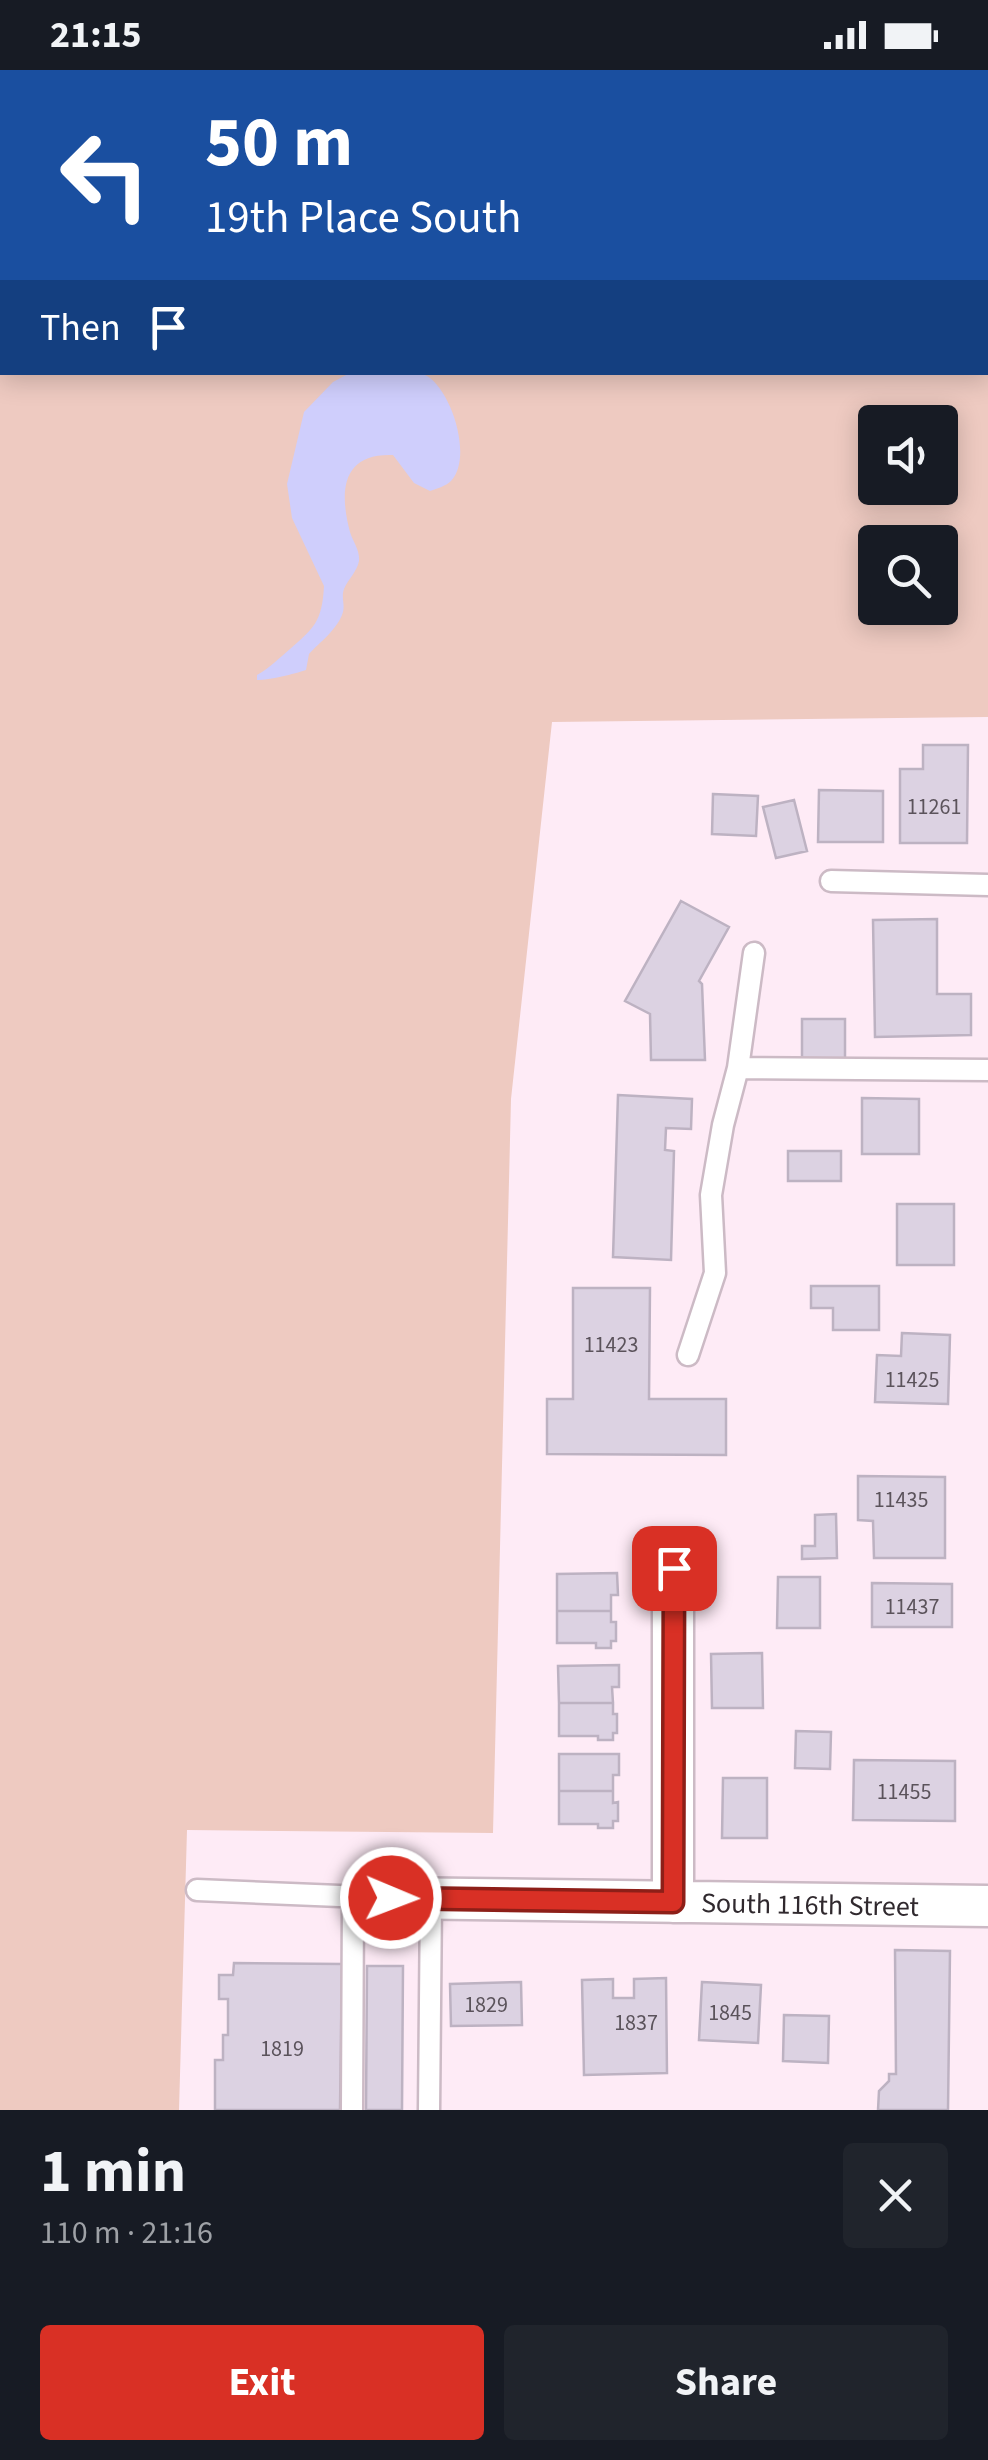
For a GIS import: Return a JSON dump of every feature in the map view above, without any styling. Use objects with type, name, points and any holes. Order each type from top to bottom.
[{"type":"street","points":[[673,1902],[674,1568]]},
{"type":"street","name":"South 116th Street","points":[[372,1897],[988,1906]]},
{"type":"lane","points":[[832,881],[988,885]]},
{"type":"lane","points":[[688,1355],[714,1273],[711,1196],[723,1124],[738,1068],[754,953]]},
{"type":"lane","points":[[738,1068],[988,1070]]},
{"type":"lane","points":[[197,1890],[372,1897],[352,2110]]},
{"type":"lane","points":[[429,2110],[431,1898]]},
{"type":"shaded area","points":[[0,375],[988,375],[988,717],[552,722],[511,1099],[493,1833],[187,1830],[179,2110],[0,2110]]},
{"type":"water","points":[[346,375],[427,376],[444,396],[457,426],[457,470],[449,483],[430,491],[414,483],[393,455],[363,460],[354,468],[348,477],[345,502],[359,561],[344,589],[341,618],[309,654],[306,670],[257,680],[257,675],[311,629],[319,616],[324,586],[292,518],[287,484],[304,412],[333,382]]},
{"type":"building","points":[[923,745],[968,745],[967,843],[900,843],[900,769],[923,769]]},
{"type":"building","points":[[819,790],[883,791],[883,842],[818,842]]},
{"type":"building","points":[[713,794],[758,796],[756,836],[712,834]]},
{"type":"building","points":[[794,800],[807,851],[776,858],[763,807]]},
{"type":"building","points":[[681,901],[729,927],[699,981],[705,1060],[651,1060],[650,1014],[625,1001]]},
{"type":"building","points":[[937,919],[937,994],[971,994],[971,1035],[875,1037],[873,920]]},
{"type":"building","points":[[802,1019],[845,1019],[845,1059],[802,1059]]},
{"type":"building","points":[[618,1095],[692,1099],[691,1129],[666,1128],[665,1150],[674,1151],[671,1260],[613,1257]]},
{"type":"building","points":[[862,1098],[919,1099],[919,1154],[862,1154]]},
{"type":"building","points":[[788,1151],[841,1151],[841,1181],[788,1181]]},
{"type":"building","points":[[897,1204],[954,1204],[954,1265],[897,1265]]},
{"type":"building","points":[[811,1286],[879,1286],[879,1330],[833,1330],[833,1308],[811,1308]]},
{"type":"building","points":[[573,1288],[650,1288],[649,1399],[726,1399],[726,1455],[547,1454],[547,1399],[573,1399]]},
{"type":"building","points":[[902,1333],[950,1335],[948,1404],[875,1402],[877,1355],[901,1356]]},
{"type":"building","points":[[858,1476],[945,1477],[945,1558],[874,1558],[873,1521],[858,1520]]},
{"type":"building","points":[[836,1514],[837,1558],[802,1559],[802,1546],[815,1546],[815,1515]]},
{"type":"building","points":[[617,1573],[618,1595],[611,1595],[611,1611],[557,1611],[557,1574]]},
{"type":"building","points":[[778,1577],[820,1577],[820,1628],[777,1628]]},
{"type":"building","points":[[872,1583],[952,1584],[952,1627],[872,1627]]},
{"type":"building","points":[[557,1611],[611,1611],[611,1622],[616,1622],[616,1641],[611,1641],[611,1648],[596,1648],[596,1643],[557,1643]]},
{"type":"building","points":[[762,1653],[763,1708],[712,1708],[711,1654]]},
{"type":"building","points":[[619,1665],[619,1687],[612,1687],[613,1703],[559,1703],[558,1666]]},
{"type":"building","points":[[559,1703],[613,1703],[617,1733],[613,1733],[613,1740],[559,1736]]},
{"type":"building","points":[[796,1731],[831,1732],[830,1769],[795,1768]]},
{"type":"building","points":[[559,1754],[619,1754],[619,1775],[613,1775],[613,1791],[559,1791]]},
{"type":"building","points":[[854,1760],[955,1761],[955,1821],[853,1820]]},
{"type":"building","points":[[723,1778],[767,1778],[767,1838],[722,1838]]},
{"type":"building","points":[[559,1791],[613,1791],[613,1803],[618,1802],[618,1821],[613,1821],[613,1828],[559,1824]]},
{"type":"building","points":[[895,1950],[950,1951],[948,2110],[878,2110],[879,2091],[889,2081],[889,2074],[896,2074]]},
{"type":"building","points":[[234,1963],[342,1964],[340,2110],[215,2110],[215,2060],[223,2060],[223,2035],[228,2035],[228,1999],[219,1999],[219,1975],[233,1975]]},
{"type":"building","points":[[367,1966],[403,1966],[402,2110],[366,2110]]},
{"type":"building","points":[[666,1978],[667,2073],[584,2075],[582,1980],[613,1979],[613,1998],[634,1998],[634,1979]]},
{"type":"building","points":[[521,1982],[522,2025],[451,2026],[450,1984]]},
{"type":"building","points":[[702,1982],[761,1985],[758,2043],[699,2040]]},
{"type":"building","points":[[784,2015],[829,2016],[828,2063],[783,2061]]},
{"type":"route","points":[[391,1898],[673,1902],[674,1568]]}]
